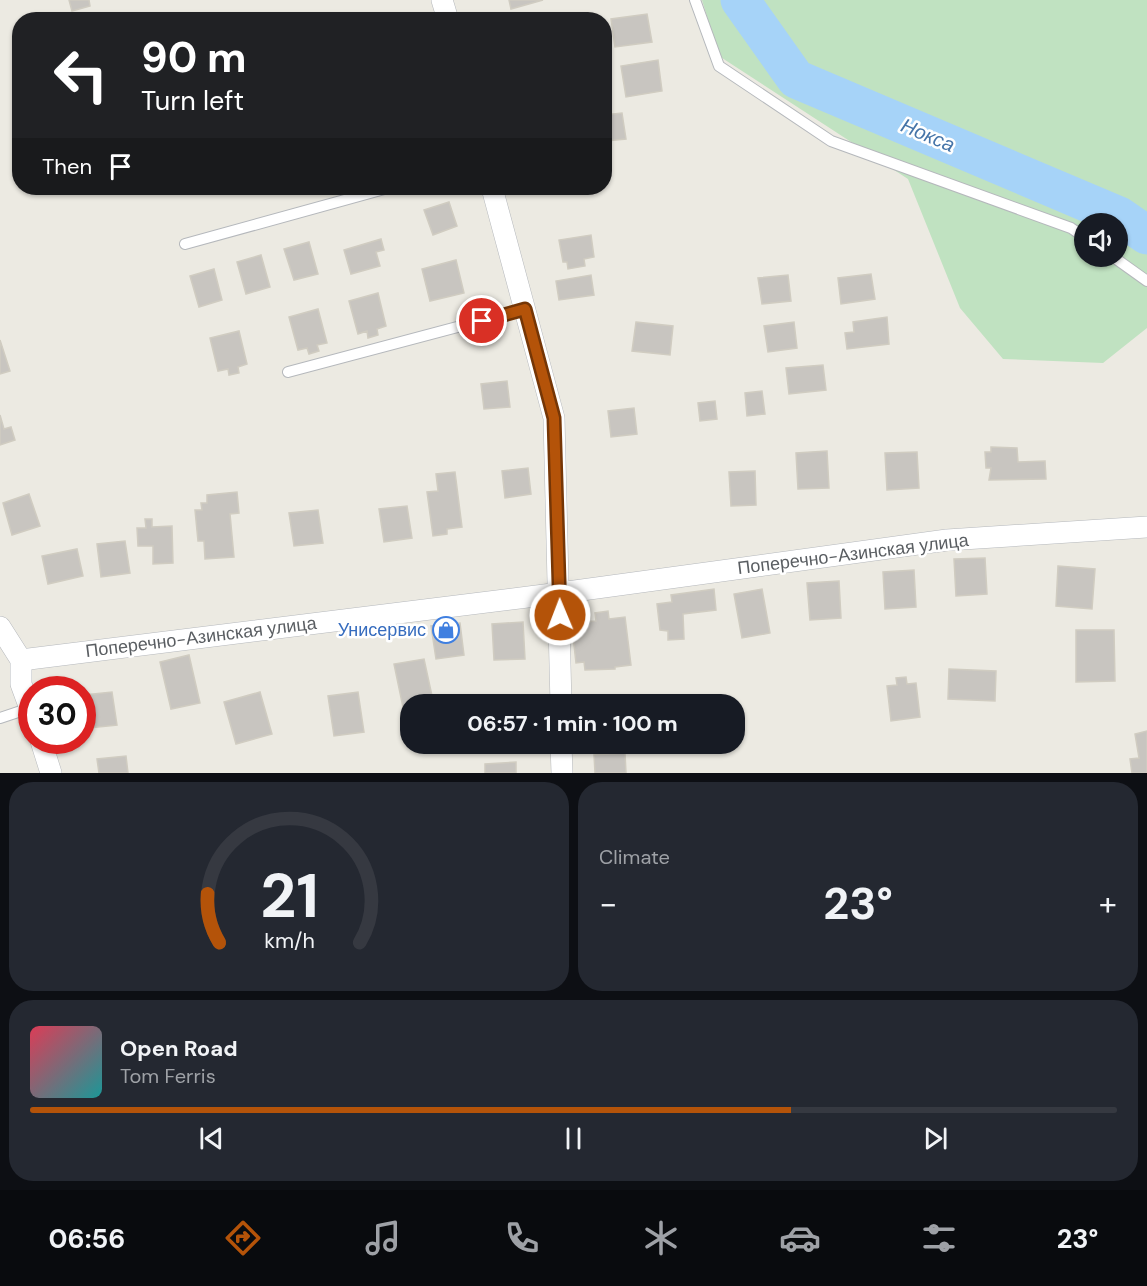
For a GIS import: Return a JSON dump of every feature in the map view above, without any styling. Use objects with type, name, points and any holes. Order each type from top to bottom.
[{"type":"street","points":[[494,195],[554,418],[561,694]]},
{"type":"street","name":"Поперечно-Азинская улица","points":[[21,660],[560,592],[947,540],[1147,527]]},
{"type":"street","points":[[0,627],[21,660],[21,676]]},
{"type":"street","points":[[44,754],[51,773]]},
{"type":"street","points":[[561,754],[562,773]]},
{"type":"lane","points":[[695,0],[719,66],[831,141],[1074,230]]},
{"type":"lane","points":[[185,244],[363,195]]},
{"type":"lane","points":[[1127,267],[1147,281]]},
{"type":"lane","points":[[288,372],[525,309]]},
{"type":"lane","points":[[0,718],[18,714]]},
{"type":"green space","points":[[702,0],[1147,0],[1147,328],[1103,363],[1003,359],[960,308],[908,179],[719,56]]},
{"type":"building","points":[[69,0],[89,0],[90,6],[72,11]]},
{"type":"building","points":[[509,0],[543,0],[511,9]]},
{"type":"building","points":[[647,14],[652,42],[615,47],[612,19]]},
{"type":"building","points":[[658,60],[662,91],[626,97],[621,66]]},
{"type":"building","points":[[622,113],[626,139],[612,140],[612,114]]},
{"type":"building","points":[[449,202],[457,226],[433,235],[424,210]]},
{"type":"building","points":[[591,235],[594,257],[584,259],[585,266],[568,269],[567,262],[563,262],[559,240]]},
{"type":"building","points":[[381,239],[384,250],[376,252],[380,266],[351,274],[344,250]]},
{"type":"building","points":[[309,242],[318,274],[294,280],[284,249]]},
{"type":"building","points":[[261,255],[270,287],[246,294],[237,262]]},
{"type":"building","points":[[456,260],[464,293],[430,301],[422,269]]},
{"type":"building","points":[[214,269],[222,300],[199,307],[190,276]]},
{"type":"building","points":[[871,274],[875,299],[841,304],[838,278]]},
{"type":"building","points":[[591,275],[594,295],[559,300],[556,281]]},
{"type":"building","points":[[788,275],[791,301],[762,304],[758,278]]},
{"type":"building","points":[[378,293],[386,326],[377,329],[378,335],[368,338],[367,331],[358,334],[349,301]]},
{"type":"building","points":[[318,309],[327,343],[317,345],[319,351],[309,354],[307,348],[298,350],[289,317]]},
{"type":"building","points":[[887,317],[889,344],[847,349],[845,333],[854,332],[853,322]]},
{"type":"building","points":[[636,322],[673,326],[670,355],[632,351]]},
{"type":"building","points":[[794,322],[797,348],[768,352],[764,326]]},
{"type":"building","points":[[239,331],[247,364],[238,367],[239,373],[229,375],[228,369],[218,371],[210,338]]},
{"type":"building","points":[[0,340],[10,371],[0,374]]},
{"type":"building","points":[[823,365],[826,390],[789,394],[786,368]]},
{"type":"building","points":[[507,381],[510,407],[484,409],[481,384]]},
{"type":"building","points":[[762,391],[765,414],[747,416],[745,393]]},
{"type":"building","points":[[715,401],[717,419],[700,421],[698,403]]},
{"type":"building","points":[[634,408],[637,434],[611,437],[608,411]]},
{"type":"building","points":[[0,415],[4,429],[11,427],[15,440],[0,445]]},
{"type":"building","points":[[991,447],[1017,448],[1018,462],[1045,461],[1046,479],[989,480],[991,468],[986,468],[985,452],[991,452]]},
{"type":"building","points":[[827,451],[829,488],[798,489],[796,453]]},
{"type":"building","points":[[917,452],[919,488],[887,490],[885,453]]},
{"type":"building","points":[[528,468],[531,494],[505,498],[502,471]]},
{"type":"building","points":[[755,471],[756,505],[731,506],[729,472]]},
{"type":"building","points":[[455,472],[462,527],[447,529],[447,534],[433,536],[427,492],[438,491],[436,474]]},
{"type":"building","points":[[237,492],[239,513],[230,514],[234,557],[205,559],[204,541],[198,541],[195,510],[202,510],[201,503],[207,503],[207,495]]},
{"type":"building","points":[[29,494],[40,526],[12,535],[3,503]]},
{"type":"building","points":[[407,506],[412,538],[384,542],[379,509]]},
{"type":"building","points":[[318,510],[323,543],[294,546],[289,513]]},
{"type":"building","points":[[145,519],[152,519],[152,527],[172,526],[173,563],[153,564],[153,546],[138,546],[137,528],[146,528]]},
{"type":"building","points":[[125,541],[130,573],[101,577],[97,544]]},
{"type":"building","points":[[77,549],[83,576],[48,584],[42,556]]},
{"type":"building","points":[[985,558],[987,594],[956,596],[954,559]]},
{"type":"building","points":[[1058,566],[1095,569],[1092,609],[1056,606]]},
{"type":"building","points":[[914,570],[916,607],[885,609],[883,572]]},
{"type":"building","points":[[839,581],[841,618],[810,620],[807,583]]},
{"type":"building","points":[[714,589],[716,610],[683,614],[684,639],[668,640],[668,631],[660,630],[657,604],[672,602],[671,595]]},
{"type":"building","points":[[762,589],[770,633],[742,638],[734,594]]},
{"type":"building","points":[[608,611],[609,619],[625,617],[631,665],[615,667],[615,669],[585,670],[584,662],[576,663],[573,636],[581,635],[579,622],[596,621],[595,613]]},
{"type":"building","points":[[523,622],[525,659],[494,660],[492,624]]},
{"type":"building","points":[[460,623],[464,655],[436,659],[431,626]]},
{"type":"building","points":[[1076,630],[1114,630],[1115,681],[1076,682]]},
{"type":"building","points":[[189,655],[200,703],[171,709],[160,662]]},
{"type":"building","points":[[424,659],[432,694],[400,694],[394,664]]},
{"type":"building","points":[[949,669],[996,671],[995,701],[948,699]]},
{"type":"building","points":[[906,677],[907,684],[916,683],[920,717],[891,721],[887,686],[897,685],[896,678]]},
{"type":"building","points":[[112,692],[117,725],[96,727],[96,694]]},
{"type":"building","points":[[260,692],[272,734],[236,744],[224,702]]},
{"type":"building","points":[[358,692],[364,732],[334,736],[328,696]]},
{"type":"building","points":[[1147,731],[1147,773],[1132,773],[1130,759],[1139,758],[1135,734]]},
{"type":"building","points":[[625,754],[626,773],[595,773],[594,755]]},
{"type":"building","points":[[126,756],[128,773],[99,773],[97,759]]},
{"type":"building","points":[[516,762],[516,773],[485,773],[485,764]]},
{"type":"waterway","name":"Нокса","points":[[740,0],[796,79],[1119,216],[1147,235]]},
{"type":"place","name":"Унисервис","points":[[446,630]]},
{"type":"route","points":[[482,321],[525,309],[554,418],[560,615]]}]
